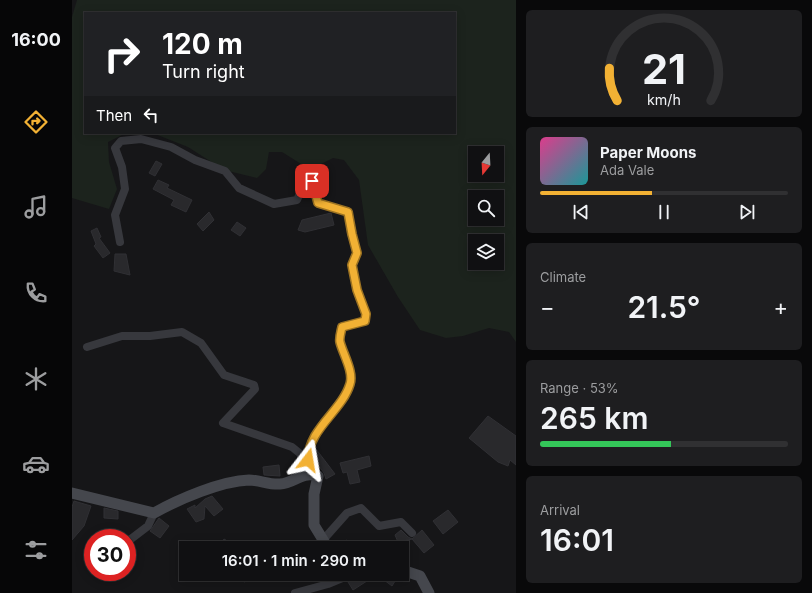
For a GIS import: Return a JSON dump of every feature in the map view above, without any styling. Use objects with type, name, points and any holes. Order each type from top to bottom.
[{"type":"street","points":[[120,242],[115,215],[125,189],[122,167],[115,148],[121,141],[141,140],[171,147],[195,160],[225,171],[239,188],[274,204],[297,200],[305,182],[312,181],[318,203],[348,212],[357,253],[352,265],[357,290],[366,314],[365,321],[342,327],[340,340],[348,362],[351,382],[346,394],[327,418],[308,450],[308,460]]},
{"type":"street","points":[[87,347],[122,336],[150,336],[182,332],[201,343],[224,375],[254,385],[255,389],[223,423],[292,447],[308,460],[318,476],[314,494],[314,525],[323,541]]},
{"type":"street","points":[[136,535],[148,526],[154,513],[168,505],[229,482],[251,480],[280,484],[309,474],[318,476]]},
{"type":"street","points":[[72,493],[154,513]]},
{"type":"street","points":[[327,541],[347,513],[361,508],[379,526],[401,522],[412,533]]},
{"type":"street","points":[[409,572],[420,576],[429,593]]},
{"type":"street","points":[[295,593],[335,581]]},
{"type":"shaded area","points":[[77,0],[516,0],[516,342],[509,332],[489,328],[463,336],[446,338],[420,330],[398,297],[368,245],[359,180],[344,160],[333,158],[315,167],[306,167],[282,152],[269,152],[266,169],[257,178],[224,170],[188,147],[155,134],[456,134],[456,12],[84,12],[84,134],[124,134],[108,142],[109,162],[117,189],[109,209],[72,198],[72,17]]},
{"type":"building","points":[[156,161],[162,164],[155,176],[149,173]]},
{"type":"building","points":[[158,180],[169,185],[167,188],[192,200],[186,212],[171,205],[174,200],[153,189]]},
{"type":"building","points":[[209,212],[214,220],[203,231],[197,224]]},
{"type":"building","points":[[331,213],[334,225],[305,232],[298,230],[302,220]]},
{"type":"building","points":[[237,222],[246,228],[240,236],[231,230]]},
{"type":"building","points":[[97,228],[101,237],[99,238],[110,253],[103,258],[94,246],[96,244],[91,231]]},
{"type":"building","points":[[115,254],[126,254],[130,275],[114,271]]},
{"type":"building","points":[[488,416],[516,436],[516,465],[510,460],[508,466],[498,462],[469,438]]},
{"type":"building","points":[[316,449],[335,474],[326,479],[324,473],[314,459]]},
{"type":"building","points":[[369,456],[371,466],[357,470],[360,482],[350,484],[347,472],[343,473],[340,463]]},
{"type":"building","points":[[296,460],[304,469],[292,473],[288,470]]},
{"type":"building","points":[[279,465],[280,476],[264,475],[263,467]]},
{"type":"building","points":[[212,496],[223,509],[214,516],[205,506],[204,519],[196,522],[187,509],[195,505],[195,508],[205,499]]},
{"type":"building","points":[[74,501],[91,506],[84,526],[72,540],[72,507]]},
{"type":"building","points":[[104,508],[118,511],[118,519],[104,518]]},
{"type":"building","points":[[448,510],[458,522],[443,534],[433,521]]},
{"type":"building","points":[[159,518],[169,526],[160,538],[150,531]]},
{"type":"building","points":[[401,530],[412,539],[398,541],[395,535]]},
{"type":"building","points":[[422,530],[434,545],[424,553],[412,539]]},
{"type":"building","points":[[350,581],[367,581],[353,590],[348,582]]},
{"type":"building","points":[[385,581],[395,581],[392,586]]},
{"type":"route","points":[[308,460],[308,450],[327,418],[346,394],[351,382],[348,362],[340,340],[342,327],[365,321],[366,314],[357,290],[352,265],[357,253],[348,212],[318,203],[312,181]]}]
